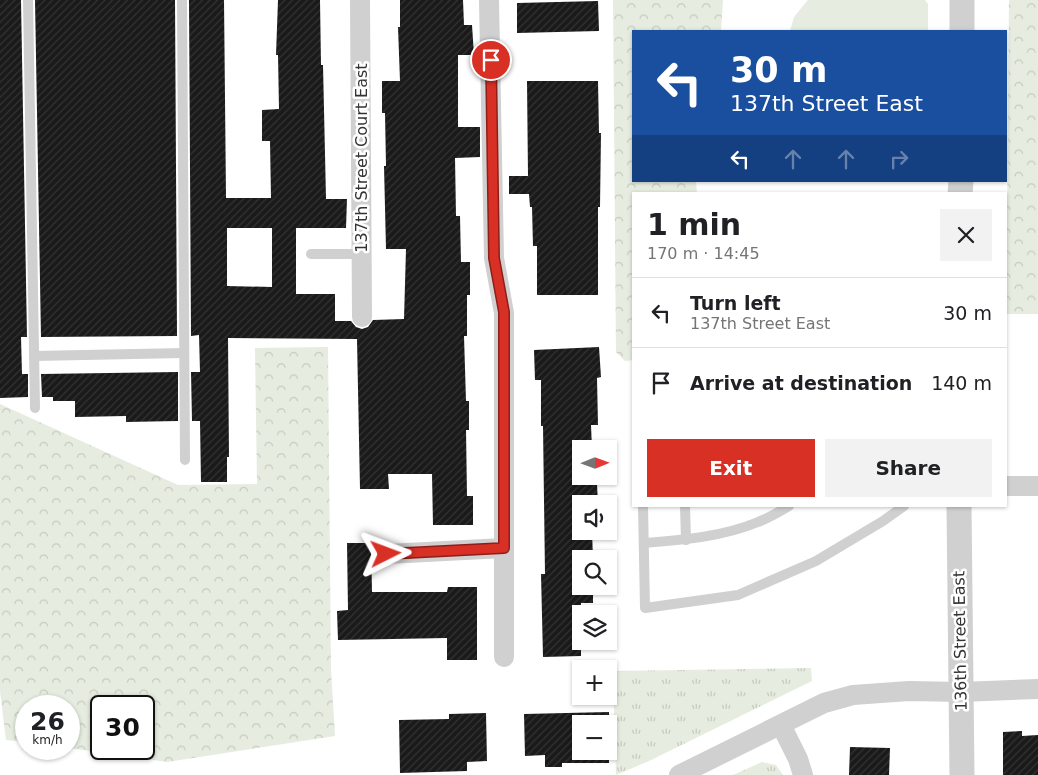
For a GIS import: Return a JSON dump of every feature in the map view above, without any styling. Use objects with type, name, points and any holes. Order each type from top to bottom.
[{"type":"street","name":"137th Street Court East","points":[[360,0],[362,317]]},
{"type":"street","points":[[490,0],[494,258],[504,312],[504,657]]},
{"type":"street","points":[[962,0],[962,30]]},
{"type":"street","points":[[1007,486],[1038,486]]},
{"type":"street","name":"136th Street East","points":[[959,507],[962,775]]},
{"type":"street","points":[[386,554],[504,548]]},
{"type":"street","points":[[679,775],[824,703],[853,695],[909,691],[961,692],[1038,689]]},
{"type":"street","points":[[781,726],[798,759],[803,775]]},
{"type":"lane","points":[[28,0],[35,408]]},
{"type":"lane","points":[[182,0],[185,460]]},
{"type":"lane","points":[[312,254],[362,254]]},
{"type":"lane","points":[[34,356],[184,353]]},
{"type":"lane","points":[[643,507],[645,608],[738,595],[816,561],[883,521],[903,507]]},
{"type":"lane","points":[[685,507],[686,540]]},
{"type":"lane","points":[[644,543],[686,540],[718,534],[758,522],[787,507]]},
{"type":"green space","points":[[613,0],[723,0],[721,30],[632,30],[632,182],[696,182],[697,192],[632,192],[632,360],[625,361],[616,352]]},
{"type":"green space","points":[[808,0],[925,0],[928,4],[928,30],[790,30],[794,17]]},
{"type":"green space","points":[[1009,0],[1038,0],[1038,314],[1007,314]]},
{"type":"green space","points":[[328,347],[331,670],[335,736],[167,762],[153,760],[155,760],[155,695],[90,695],[90,751],[80,750],[80,695],[15,695],[15,741],[6,740],[0,691],[0,404],[178,485],[257,484],[255,348]]},
{"type":"green space","points":[[811,668],[812,681],[649,761],[616,775],[617,715],[614,715],[614,705],[617,705],[617,671]]},
{"type":"green space","points":[[762,762],[776,765],[783,775],[733,775]]},
{"type":"building","points":[[0,0],[21,0],[27,337],[21,337],[22,374],[28,374],[28,397],[0,398]]},
{"type":"building","points":[[35,0],[175,0],[177,336],[41,337]]},
{"type":"building","points":[[189,0],[224,0],[226,198],[271,198],[270,141],[262,141],[262,110],[279,109],[278,55],[276,55],[278,0],[320,0],[326,199],[347,199],[346,228],[296,228],[296,294],[335,294],[335,321],[351,321],[356,327],[362,329],[368,327],[373,320],[404,319],[406,249],[386,249],[385,113],[382,113],[382,81],[400,81],[398,27],[400,27],[400,0],[463,0],[464,25],[472,25],[474,55],[458,55],[458,127],[480,127],[480,157],[455,158],[456,216],[460,216],[461,262],[470,262],[470,295],[467,295],[467,336],[464,336],[466,401],[469,401],[469,430],[466,430],[467,496],[473,496],[473,525],[433,525],[432,474],[388,474],[389,489],[360,489],[357,339],[228,338],[229,457],[227,457],[227,482],[201,482],[200,421],[192,421],[191,372],[200,372],[199,335],[191,336]],"holes":[[[227,228],[272,228],[272,287],[227,286]]]},
{"type":"building","points":[[598,1],[599,31],[517,33],[517,3]]},
{"type":"building","points":[[527,81],[598,81],[599,133],[601,133],[600,207],[598,207],[598,295],[537,295],[537,246],[533,246],[532,207],[530,207],[529,194],[509,194],[509,176],[528,176]]},
{"type":"building","points":[[599,347],[601,377],[597,378],[598,425],[591,425],[592,440],[572,440],[572,485],[597,485],[598,495],[572,495],[572,540],[592,540],[593,550],[572,550],[572,595],[593,595],[593,603],[572,605],[572,650],[581,650],[581,656],[543,657],[541,574],[545,574],[543,426],[541,426],[541,380],[535,380],[534,350]]},
{"type":"building","points":[[178,372],[178,421],[126,422],[126,416],[75,417],[75,401],[53,401],[53,397],[42,397],[41,374]]},
{"type":"building","points":[[347,543],[371,543],[372,592],[447,592],[448,587],[477,587],[477,660],[447,660],[447,638],[338,640],[337,611],[348,610]]},
{"type":"building","points":[[609,712],[609,715],[572,715],[572,760],[609,760],[609,763],[562,763],[562,767],[545,767],[545,755],[525,756],[524,714]]},
{"type":"building","points":[[486,713],[487,761],[467,762],[467,771],[400,773],[399,720],[449,719],[449,714]]},
{"type":"building","points":[[1022,731],[1022,736],[1038,735],[1038,775],[1003,775],[1003,732]]},
{"type":"building","points":[[850,747],[890,748],[889,775],[849,775]]},
{"type":"route","points":[[386,554],[504,548],[504,312],[494,258],[491,60]]}]
